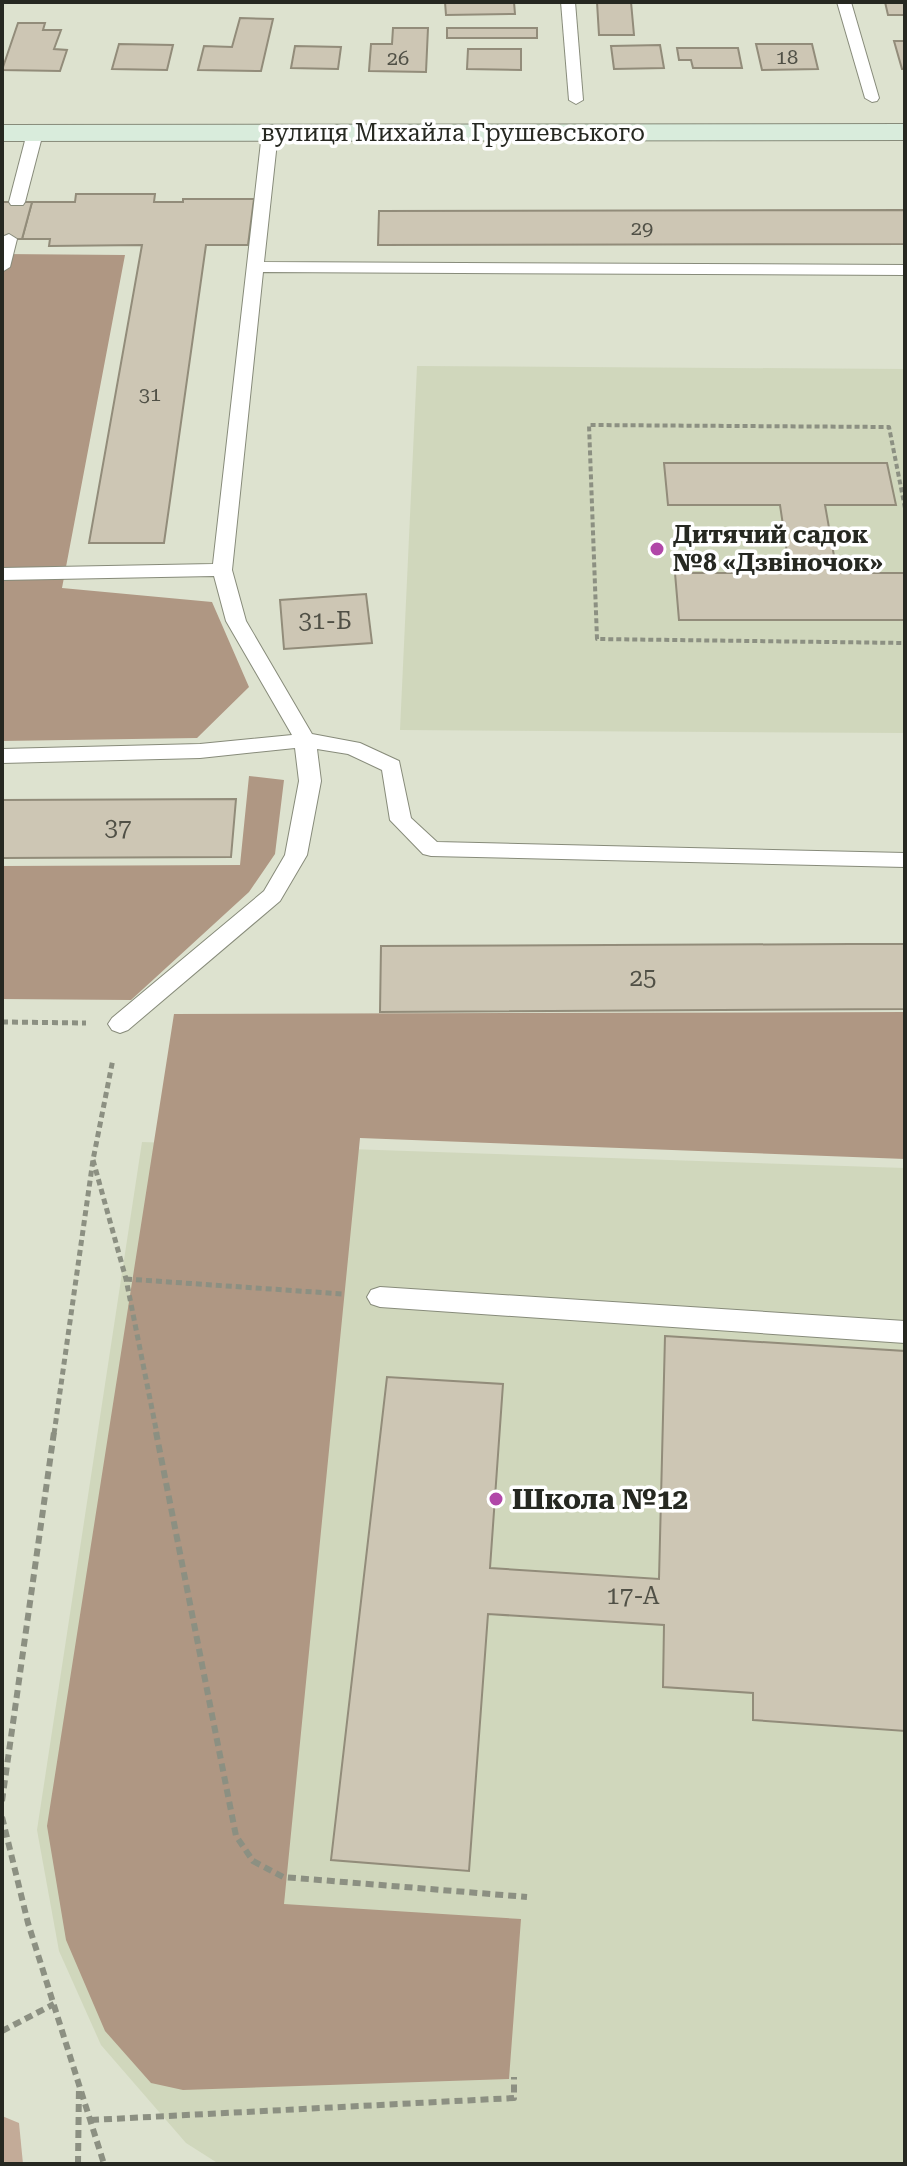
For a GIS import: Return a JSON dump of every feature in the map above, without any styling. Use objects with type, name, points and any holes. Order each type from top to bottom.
[{"type":"street","name":"вулиця Михайла Грушевського","points":[[2,133],[905,132]]},
{"type":"lane","points":[[568,2],[576,100]]},
{"type":"lane","points":[[844,2],[872,98]]},
{"type":"lane","points":[[17,202],[35,133]]},
{"type":"lane","points":[[120,1024],[272,896],[296,855],[310,781],[305,740],[236,621],[222,570],[270,133]]},
{"type":"lane","points":[[2,184],[22,184]]},
{"type":"lane","points":[[2,267],[9,239]]},
{"type":"lane","points":[[256,267],[905,270]]},
{"type":"lane","points":[[2,574],[222,570]]},
{"type":"lane","points":[[2,756],[200,751],[305,740],[353,748],[392,766],[401,820],[431,849],[905,860]]},
{"type":"lane","points":[[380,1297],[905,1332]]},
{"type":"path","points":[[905,508],[889,427],[589,425],[597,639],[905,643]]},
{"type":"path","points":[[2,1022],[120,1024],[93,1160],[2,1801]]},
{"type":"path","points":[[93,1160],[126,1279],[236,1836],[253,1861],[283,1877],[527,1897]]},
{"type":"path","points":[[126,1279],[380,1297]]},
{"type":"path","points":[[2,1817],[28,1923],[104,2164]]},
{"type":"path","points":[[2,2031],[54,2004]]},
{"type":"path","points":[[91,2120],[514,2098],[514,2077]]},
{"type":"path","points":[[78,2164],[80,2081]]},
{"type":"shaded area","points":[[2,254],[125,255],[62,588],[212,602],[249,687],[197,738],[2,741]]},
{"type":"shaded area","name":"Дитячий садок №8 «Дзвіночок»","points":[[417,366],[905,369],[905,733],[400,730]]},
{"type":"shaded area","points":[[249,776],[284,780],[275,854],[249,892],[131,1000],[2,999],[2,866],[240,865]]},
{"type":"shaded area","points":[[905,1012],[905,1159],[360,1138],[284,1904],[521,1919],[509,2079],[183,2090],[151,2083],[105,2031],[66,1940],[47,1826],[174,1014]]},
{"type":"shaded area","name":"Школа №12","points":[[142,1142],[905,1168],[905,2164],[219,2164],[186,2143],[101,2045],[59,1951],[37,1830]]},
{"type":"shaded area","points":[[2,2116],[19,2123],[23,2164],[2,2164]]},
{"type":"building","points":[[445,2],[514,2],[515,14],[446,15]]},
{"type":"building","points":[[597,2],[631,2],[634,35],[599,35]]},
{"type":"building","points":[[885,2],[905,2],[905,15],[888,15]]},
{"type":"building","points":[[240,18],[273,19],[261,71],[198,70],[204,46],[232,47]]},
{"type":"building","points":[[18,23],[45,23],[43,30],[61,30],[54,49],[67,50],[60,71],[2,70]]},
{"type":"building","points":[[393,28],[428,28],[426,72],[369,71],[371,44],[392,44]]},
{"type":"building","points":[[447,28],[537,28],[537,38],[447,38]]},
{"type":"building","points":[[894,41],[905,41],[905,69],[902,69]]},
{"type":"building","points":[[119,44],[173,45],[167,70],[112,69]]},
{"type":"building","points":[[756,44],[812,44],[818,69],[762,70]]},
{"type":"building","points":[[660,45],[664,68],[614,69],[611,46]]},
{"type":"building","points":[[295,46],[341,47],[338,69],[291,68]]},
{"type":"building","points":[[677,48],[738,48],[742,68],[693,68],[691,60],[679,60]]},
{"type":"building","points":[[468,49],[521,49],[521,70],[467,69]]},
{"type":"building","points":[[76,194],[155,194],[154,202],[254,199],[248,245],[206,245],[164,543],[89,543],[142,245],[49,246],[50,239],[22,239],[32,202],[75,202]]},
{"type":"building","points":[[2,202],[32,202],[22,239],[2,239]]},
{"type":"building","points":[[905,210],[905,244],[378,245],[379,211]]},
{"type":"building","points":[[664,463],[887,463],[896,505],[825,505],[837,573],[905,573],[905,620],[679,620],[675,573],[790,573],[780,505],[668,505]]},
{"type":"building","points":[[366,594],[372,643],[284,649],[280,600]]},
{"type":"building","points":[[236,799],[231,857],[2,858],[2,800]]},
{"type":"building","points":[[905,944],[905,1009],[380,1012],[381,946]]},
{"type":"building","points":[[665,1336],[905,1351],[905,1731],[753,1720],[753,1693],[663,1687],[664,1625],[488,1614],[469,1871],[331,1860],[387,1377],[503,1384],[490,1568],[659,1579]]},
{"type":"place","name":"Дитячий садок №8 «Дзвіночок»","points":[[657,549]]},
{"type":"place","name":"Школа №12","points":[[496,1499]]}]
